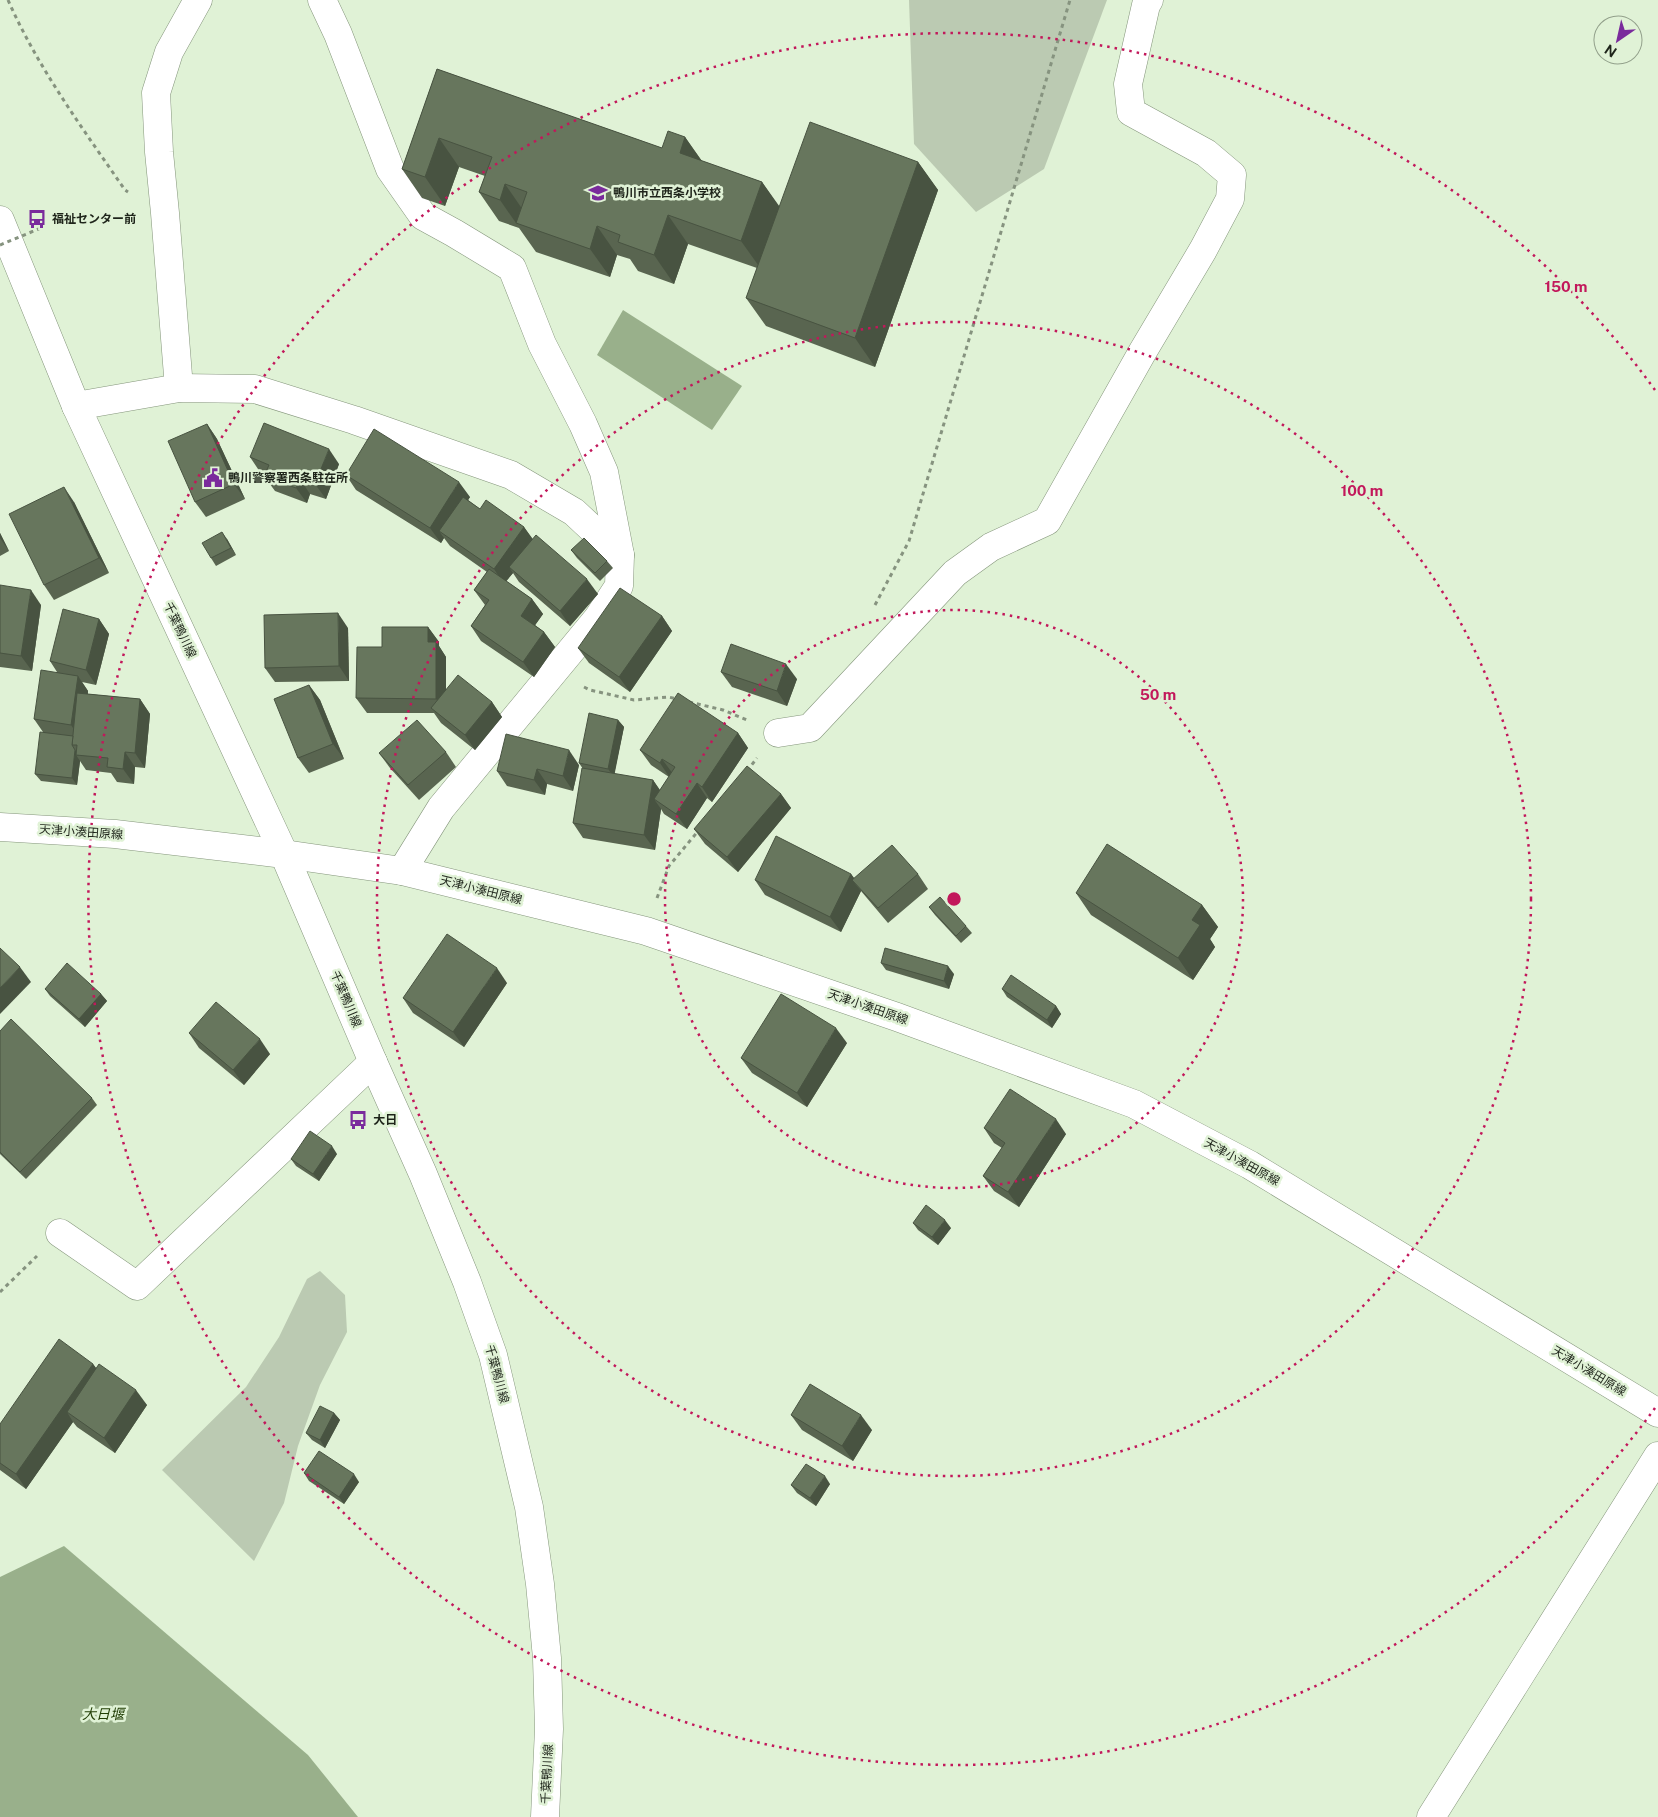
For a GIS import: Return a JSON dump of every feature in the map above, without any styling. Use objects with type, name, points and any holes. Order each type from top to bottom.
[{"type":"main road","points":[[179,388],[159,152],[156,93],[169,52],[198,0]]},
{"type":"main road","points":[[322,0],[338,34],[390,169],[423,216],[512,268],[542,344],[583,424],[604,472],[620,555],[619,586],[598,618],[441,808],[402,871]]},
{"type":"main road","points":[[778,733],[810,728],[955,573],[990,548],[1047,520],[1203,250],[1230,199],[1232,175],[1206,153],[1132,112],[1128,84],[1146,5],[1149,0]]},
{"type":"main road","name":"千葉鴨川線","points":[[0,220],[76,406],[284,854],[423,1174],[467,1282],[493,1356],[529,1507],[540,1584],[547,1658],[549,1729],[545,1817]]},
{"type":"main road","points":[[76,406],[179,388],[255,389],[354,420],[511,475],[574,512],[620,555]]},
{"type":"main road","name":"天津小湊田原線","points":[[0,827],[115,834],[284,854],[402,871],[646,931],[897,1017],[1134,1104],[1250,1165],[1658,1412]]},
{"type":"main road","points":[[60,1233],[137,1286],[373,1062]]},
{"type":"main road","points":[[1431,1817],[1658,1456]]},
{"type":"path","points":[[8,0],[19,26],[69,108],[125,190],[165,213]]},
{"type":"path","points":[[872,611],[909,541],[1070,0]]},
{"type":"path","points":[[0,245],[41,228]]},
{"type":"path","points":[[555,670],[590,690],[634,700],[668,697],[723,710],[778,733],[742,777]]},
{"type":"path","points":[[646,931],[669,866],[700,829]]},
{"type":"path","points":[[0,1292],[60,1233]]},
{"type":"shaded area","points":[[909,0],[1107,0],[1044,169],[976,212],[914,144]]},
{"type":"shaded area","points":[[320,1271],[345,1295],[347,1332],[320,1385],[298,1446],[284,1503],[254,1561],[162,1470],[246,1387],[279,1337],[307,1279]]},
{"type":"water","points":[[623,310],[742,386],[712,430],[597,355]]},
{"type":"water","name":"大日堰","points":[[64,1546],[308,1755],[358,1817],[0,1817],[0,1577]]},
{"type":"building","points":[[437,69],[662,148],[668,131],[685,137],[680,153],[762,182],[741,241],[668,215],[654,255],[618,242],[620,235],[597,226],[590,249],[516,223],[527,192],[505,184],[500,200],[479,192],[492,157],[439,138],[425,177],[402,169]]},
{"type":"building","points":[[810,122],[918,162],[855,338],[746,298]]},
{"type":"building","points":[[264,423],[329,449],[315,484],[300,479],[296,488],[264,476],[269,465],[250,457]]},
{"type":"building","points":[[207,424],[234,484],[195,502],[168,441]]},
{"type":"building","points":[[374,429],[459,482],[430,528],[346,475]]},
{"type":"building","points":[[64,487],[99,558],[44,585],[9,514]]},
{"type":"building","points":[[463,497],[480,509],[486,500],[524,527],[494,569],[439,531]]},
{"type":"building","points":[[222,532],[231,548],[211,558],[202,543]]},
{"type":"building","points":[[536,535],[587,579],[560,611],[509,567]]},
{"type":"building","points":[[584,538],[607,561],[595,573],[571,550]]},
{"type":"building","points":[[489,569],[532,599],[521,616],[544,632],[523,662],[471,626],[489,600],[474,590]]},
{"type":"building","points":[[0,585],[31,590],[21,656],[0,653]]},
{"type":"building","points":[[620,588],[662,616],[619,677],[578,648]]},
{"type":"building","points":[[63,609],[99,619],[86,670],[50,661]]},
{"type":"building","points":[[338,613],[339,666],[265,668],[264,615]]},
{"type":"building","points":[[382,627],[428,627],[428,642],[436,642],[436,699],[356,698],[357,647],[382,647]]},
{"type":"building","points":[[731,644],[786,664],[777,691],[721,672]]},
{"type":"building","points":[[41,670],[78,676],[71,725],[34,719]]},
{"type":"building","points":[[458,675],[492,702],[465,735],[431,708]]},
{"type":"building","points":[[309,685],[333,744],[298,758],[274,699]]},
{"type":"building","points":[[77,693],[140,699],[135,753],[125,752],[123,769],[107,767],[108,758],[76,755],[77,745],[72,745]]},
{"type":"building","points":[[678,693],[738,733],[702,787],[697,783],[676,814],[654,799],[675,767],[662,759],[660,763],[640,750]]},
{"type":"building","points":[[589,713],[618,720],[608,769],[579,763]]},
{"type":"building","points":[[417,720],[446,752],[408,785],[379,753]]},
{"type":"building","points":[[40,732],[73,736],[72,745],[75,750],[72,778],[35,774]]},
{"type":"building","points":[[506,734],[569,750],[563,776],[537,769],[534,780],[497,771]]},
{"type":"building","points":[[747,766],[781,794],[727,857],[694,829]]},
{"type":"building","points":[[582,768],[653,780],[644,835],[573,823]]},
{"type":"building","points":[[776,836],[851,874],[830,917],[755,880]]},
{"type":"building","points":[[1107,844],[1202,905],[1192,920],[1200,925],[1178,958],[1076,893]]},
{"type":"building","points":[[892,845],[918,874],[878,908],[852,880]]},
{"type":"building","points":[[940,897],[966,926],[956,936],[929,907]]},
{"type":"building","points":[[447,934],[497,968],[453,1032],[403,998]]},
{"type":"building","points":[[0,948],[20,967],[0,988]]},
{"type":"building","points":[[885,948],[948,966],[944,981],[881,963]]},
{"type":"building","points":[[67,963],[101,994],[79,1019],[45,989]]},
{"type":"building","points":[[1011,975],[1056,1006],[1047,1020],[1002,989]]},
{"type":"building","points":[[781,994],[836,1028],[797,1093],[741,1058]]},
{"type":"building","points":[[216,1002],[260,1039],[233,1070],[189,1033]]},
{"type":"building","points":[[11,1019],[92,1098],[20,1172],[0,1152],[0,1031]]},
{"type":"building","points":[[1010,1089],[1056,1119],[1008,1192],[983,1176],[1005,1143],[984,1128]]},
{"type":"building","points":[[310,1131],[332,1146],[313,1174],[291,1159]]},
{"type":"building","points":[[926,1205],[945,1220],[932,1237],[913,1223]]},
{"type":"building","points":[[59,1339],[93,1364],[16,1474],[0,1463],[0,1424]]},
{"type":"building","points":[[99,1364],[136,1390],[104,1438],[67,1412]]},
{"type":"building","points":[[810,1384],[861,1415],[842,1446],[791,1415]]},
{"type":"building","points":[[320,1406],[334,1413],[320,1440],[306,1433]]},
{"type":"building","points":[[319,1451],[354,1474],[339,1497],[304,1473]]},
{"type":"building","points":[[806,1464],[825,1476],[810,1498],[791,1485]]},
{"type":"place","name":"鴨川市立西条小学校","points":[[598,193]]},
{"type":"place","name":"福祉センター前","points":[[37,219]]},
{"type":"place","name":"鴨川警察署西条駐在所","points":[[213,478]]},
{"type":"place","name":"大日","points":[[358,1120]]}]
